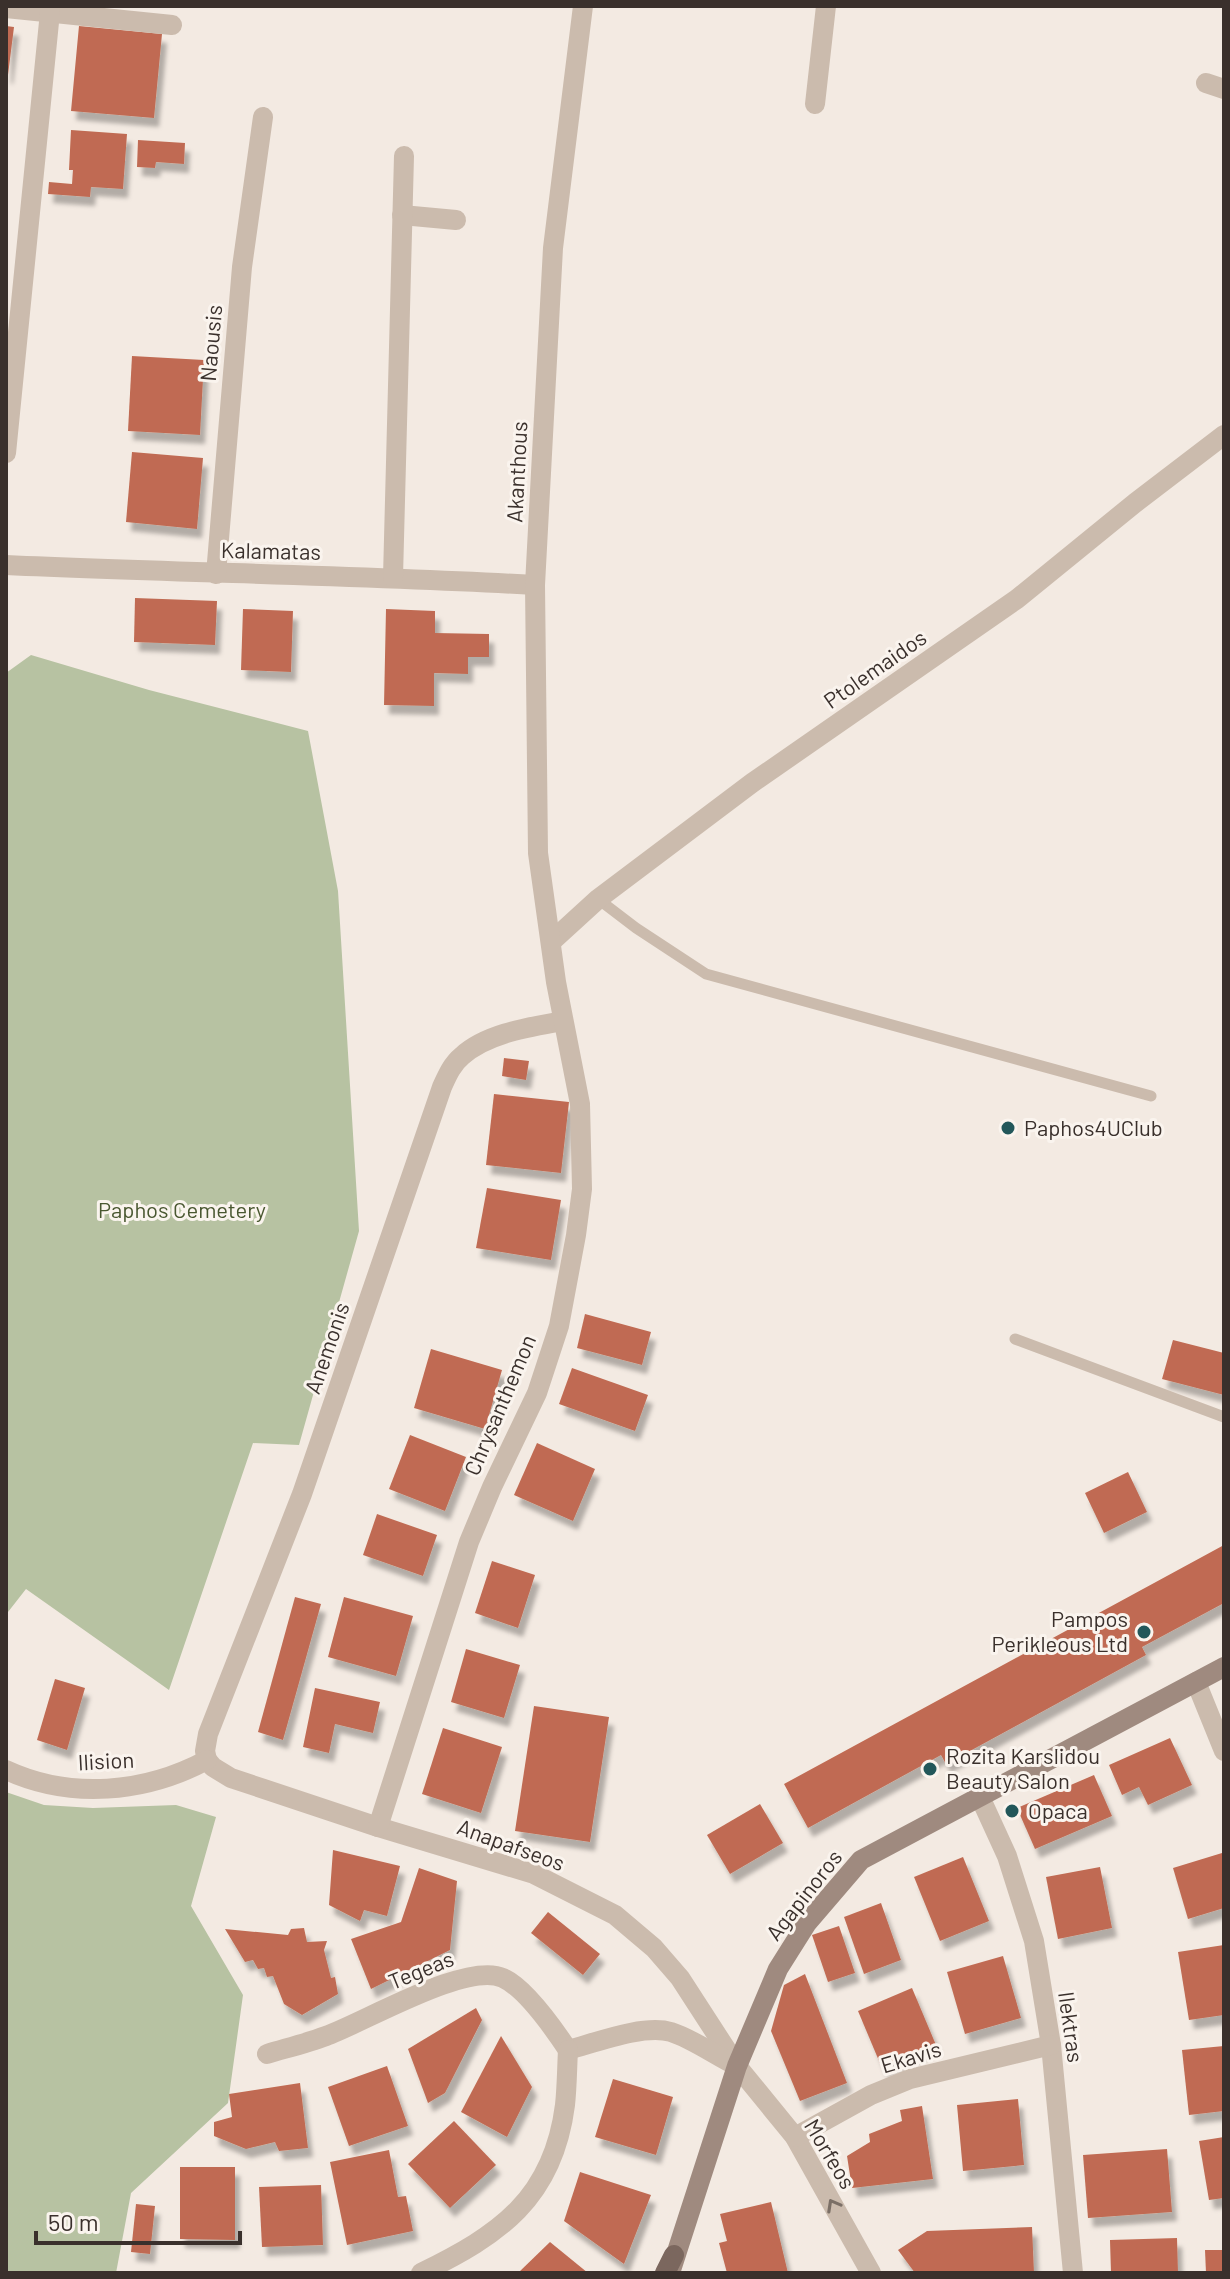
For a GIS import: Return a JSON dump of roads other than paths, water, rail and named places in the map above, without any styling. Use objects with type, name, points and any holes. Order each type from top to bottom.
[{"type":"main road","name":"Agapinoros","points":[[670,2267],[737,2066],[778,1969],[831,1892],[861,1860],[1224,1667]]},
{"type":"street","name":"Akanthous","points":[[552,941],[538,853],[535,585],[553,248],[583,6]]},
{"type":"street","points":[[815,104],[826,6]]},
{"type":"street","points":[[6,8],[172,25]]},
{"type":"street","points":[[6,453],[50,12]]},
{"type":"street","name":"Naousis","points":[[216,574],[242,267],[263,117]]},
{"type":"street","points":[[393,577],[404,156]]},
{"type":"street","points":[[402,215],[456,220]]},
{"type":"street","name":"Ptolemaidos","points":[[552,941],[598,899],[752,783],[1017,599],[1224,435]]},
{"type":"street","name":"Kalamatas","points":[[6,565],[216,574],[393,577],[535,585]]},
{"type":"street","name":"Chrysanthemon","points":[[378,1827],[469,1542],[537,1393],[559,1326],[582,1189],[580,1104],[563,1021],[552,941]]},
{"type":"street","name":"Anemonis","points":[[207,1760],[208,1734],[302,1494],[442,1087],[461,1056],[473,1048],[507,1034],[563,1021]]},
{"type":"street","points":[[1196,1682],[1224,1751]]},
{"type":"street","name":"Ilision","points":[[6,1770],[52,1785],[77,1789],[107,1788],[160,1781],[207,1760]]},
{"type":"street","name":"Anapafseos","points":[[207,1760],[231,1778],[534,1874],[615,1915],[654,1948],[680,1978],[737,2066]]},
{"type":"street","name":"Ilektras","points":[[980,1797],[1007,1856],[1034,1941],[1051,2045],[1073,2273]]},
{"type":"street","name":"Tegeas","points":[[267,2054],[327,2036],[445,1984],[485,1973],[504,1978],[546,2017],[568,2050]]},
{"type":"street","points":[[421,2273],[467,2250],[503,2225],[532,2196],[554,2150],[565,2106],[568,2050],[641,2031],[671,2032],[737,2066]]},
{"type":"street","name":"Ekavis","points":[[795,2137],[871,2095],[910,2079],[1051,2045]]},
{"type":"street","name":"Morfeos","points":[[737,2066],[795,2137],[871,2273]]},
{"type":"lane","points":[[598,899],[706,974],[1151,1096]]},
{"type":"lane","points":[[1015,1339],[1224,1417]]},
{"type":"place","name":"Paphos4UClub","points":[[1008,1128]]},
{"type":"place","name":"Pampos Perikleous Ltd","points":[[1144,1632]]},
{"type":"place","name":"Rozita Karslidou Beauty Salon","points":[[930,1769]]},
{"type":"place","name":"Opaca","points":[[1012,1811]]},
{"type":"park label","name":"Paphos Cemetery","points":[[182,1210]]}]
